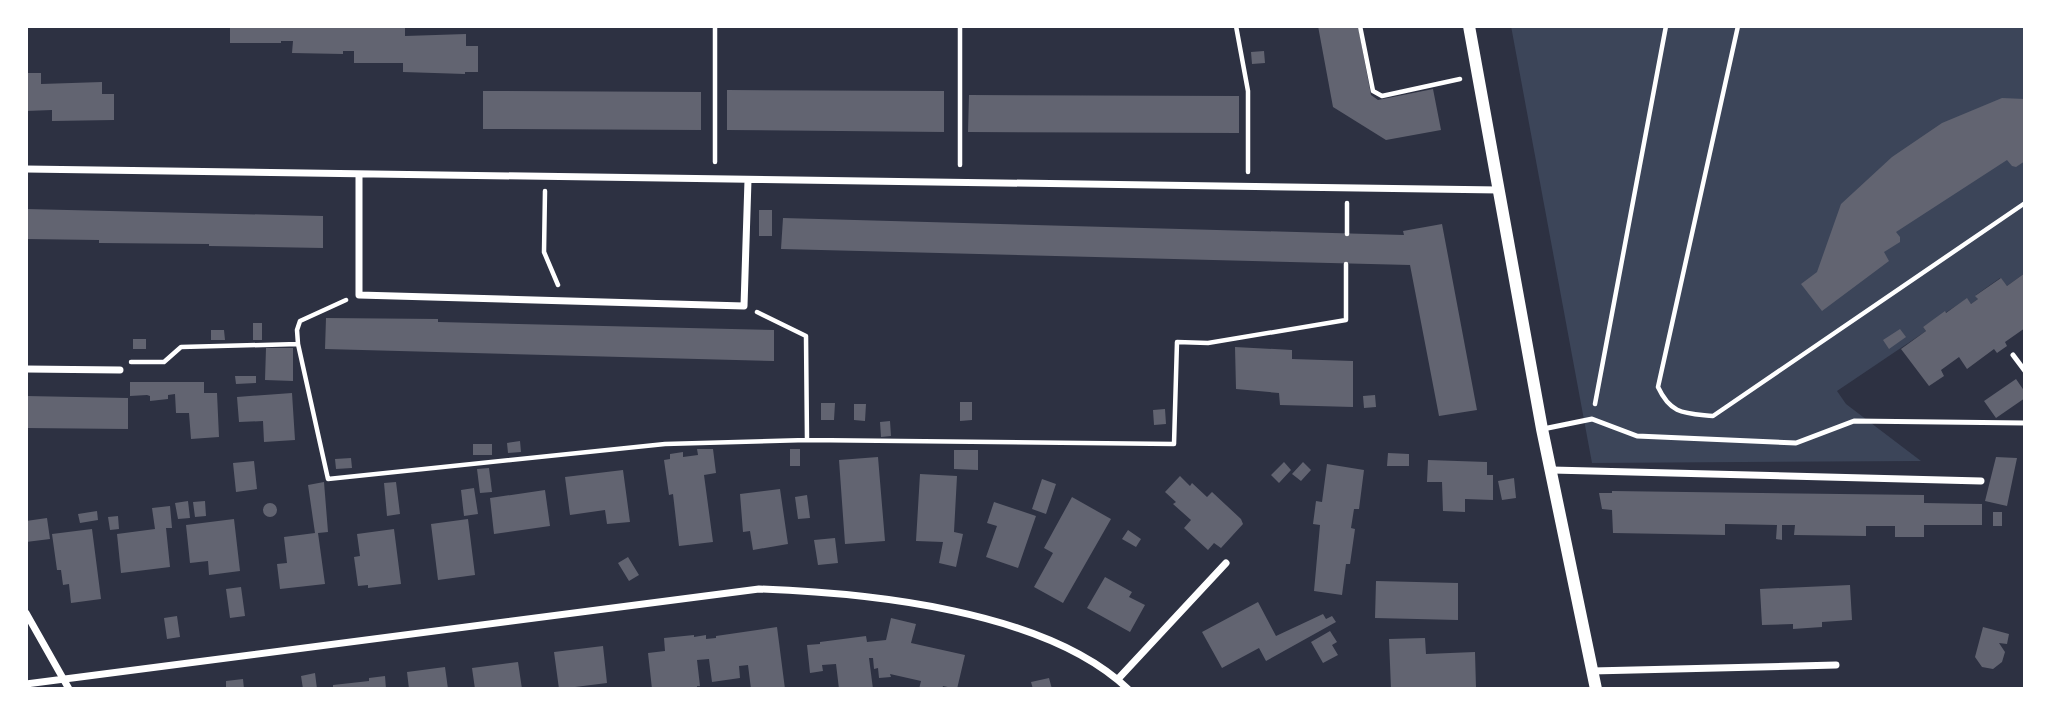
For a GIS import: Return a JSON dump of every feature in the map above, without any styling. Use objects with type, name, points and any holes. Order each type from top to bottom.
[{"type":"street","points":[[1469,26],[1542,429],[1596,689]]},
{"type":"street","points":[[26,169],[1500,190]]},
{"type":"street","points":[[359,174],[359,295],[744,306],[748,180]]},
{"type":"street","points":[[26,369],[120,370]]},
{"type":"street","points":[[1552,470],[1981,481]]},
{"type":"street","points":[[1118,679],[1226,563]]},
{"type":"street","points":[[26,684],[758,589],[807,591],[930,605],[1029,632],[1076,653],[1118,679],[1128,689]]},
{"type":"street","points":[[26,613],[69,689]]},
{"type":"street","points":[[1591,671],[1836,665]]},
{"type":"lane","points":[[2013,355],[2025,371]]},
{"type":"lane","points":[[1542,429],[1592,419],[1637,436],[1796,443],[1854,421],[2025,424]]},
{"type":"path","points":[[715,26],[715,179]]},
{"type":"path","points":[[960,26],[961,182]]},
{"type":"path","points":[[1236,26],[1248,91],[1248,187]]},
{"type":"path","points":[[1360,26],[1373,91],[1382,96],[1478,75]]},
{"type":"path","points":[[1592,419],[1665,26]]},
{"type":"path","points":[[1738,26],[1658,387],[1665,403],[1685,413],[1713,416],[2025,203]]},
{"type":"path","points":[[545,177],[544,252],[565,301]]},
{"type":"path","points":[[1347,188],[1347,234]]},
{"type":"path","points":[[359,295],[300,321],[297,330],[328,479],[665,444],[807,440],[1174,444],[1178,342],[1208,343],[1346,320],[1346,264]]},
{"type":"path","points":[[744,306],[806,336],[807,440]]},
{"type":"path","points":[[120,370],[128,362],[164,362],[181,347],[298,344]]},
{"type":"shaded area","points":[[1511,26],[2025,26],[2025,273],[2007,286],[2000,278],[1976,295],[1978,299],[1971,304],[1967,299],[1923,327],[1926,331],[1837,391],[1846,404],[1921,461],[1592,463]]},
{"type":"building","points":[[230,26],[405,26],[405,36],[466,34],[466,46],[478,46],[478,72],[403,72],[403,63],[354,63],[354,51],[343,51],[343,54],[292,53],[293,41],[230,43]]},
{"type":"building","points":[[1318,26],[1358,26],[1371,95],[1378,100],[1433,89],[1441,130],[1386,140],[1333,107]]},
{"type":"building","points":[[1264,51],[1265,63],[1252,64],[1251,52]]},
{"type":"building","points":[[26,73],[41,73],[41,84],[102,82],[102,94],[114,94],[114,120],[52,121],[52,110],[26,111]]},
{"type":"building","points":[[727,90],[944,91],[944,132],[727,130]]},
{"type":"building","points":[[483,91],[701,92],[701,130],[483,129]]},
{"type":"building","points":[[969,95],[1239,96],[1239,133],[968,132]]},
{"type":"building","points":[[2002,98],[2025,99],[2025,161],[2016,167],[2007,160],[1896,232],[1900,242],[1884,252],[1889,261],[1822,311],[1801,284],[1817,272],[1841,204],[1892,157],[1942,123]]},
{"type":"building","points":[[26,209],[323,216],[323,248],[26,239]]},
{"type":"building","points":[[759,210],[772,210],[772,236],[759,236]]},
{"type":"building","points":[[783,218],[1404,235],[1403,231],[1442,224],[1477,410],[1439,416],[1410,265],[781,249]]},
{"type":"building","points":[[2025,273],[2025,328],[2005,342],[2007,346],[1997,353],[1994,349],[1967,369],[1959,357],[1941,370],[1944,376],[1929,386],[1901,349],[1926,331],[1923,327],[1945,311],[1946,313],[1967,298],[1971,304],[1978,299],[1975,296],[2001,278],[2007,286]]},
{"type":"building","points":[[326,318],[774,330],[774,361],[325,349]]},
{"type":"building","points":[[253,323],[262,323],[262,340],[253,340]]},
{"type":"building","points":[[1900,329],[1906,337],[1889,349],[1883,340]]},
{"type":"building","points":[[211,330],[224,330],[225,340],[211,340]]},
{"type":"building","points":[[133,339],[146,339],[146,349],[133,349]]},
{"type":"building","points":[[1235,347],[1292,350],[1292,359],[1353,361],[1353,407],[1280,405],[1279,393],[1236,389]]},
{"type":"building","points":[[266,348],[293,348],[293,381],[265,380]]},
{"type":"building","points":[[235,376],[256,376],[256,383],[236,384]]},
{"type":"building","points":[[2016,379],[2025,392],[2025,398],[1996,418],[1984,401]]},
{"type":"building","points":[[130,382],[204,382],[204,393],[217,393],[219,437],[191,439],[189,413],[176,413],[175,394],[168,395],[168,399],[150,401],[150,396],[147,395],[130,396]]},
{"type":"building","points":[[292,393],[295,440],[264,442],[263,421],[239,422],[237,397]]},
{"type":"building","points":[[1375,395],[1376,407],[1364,408],[1363,396]]},
{"type":"building","points":[[26,396],[128,398],[128,429],[26,428]]},
{"type":"building","points":[[960,402],[972,402],[972,420],[960,421]]},
{"type":"building","points":[[821,403],[835,403],[834,420],[821,420]]},
{"type":"building","points":[[854,404],[866,404],[865,421],[854,420]]},
{"type":"building","points":[[1165,409],[1166,424],[1154,425],[1153,410]]},
{"type":"building","points":[[890,421],[891,436],[881,437],[880,422]]},
{"type":"building","points":[[520,441],[521,452],[508,453],[507,443]]},
{"type":"building","points":[[473,444],[492,444],[492,455],[473,455]]},
{"type":"building","points":[[697,449],[713,449],[716,473],[704,475],[713,542],[679,546],[673,494],[669,495],[664,460],[670,459],[670,454],[683,452],[683,457],[698,455]]},
{"type":"building","points":[[790,449],[800,449],[800,466],[790,466]]},
{"type":"building","points":[[954,450],[978,450],[978,470],[954,469]]},
{"type":"building","points":[[1388,453],[1409,454],[1409,466],[1387,466]]},
{"type":"building","points":[[878,457],[885,541],[845,544],[839,460]]},
{"type":"building","points":[[1996,457],[2017,458],[2007,506],[1985,501]]},
{"type":"building","points":[[351,458],[352,468],[336,469],[335,459]]},
{"type":"building","points":[[1428,460],[1487,462],[1487,475],[1493,475],[1493,500],[1465,499],[1465,512],[1443,511],[1442,482],[1427,482]]},
{"type":"building","points":[[254,461],[257,489],[236,492],[233,463]]},
{"type":"building","points":[[1284,462],[1291,470],[1279,483],[1271,475]]},
{"type":"building","points":[[1303,462],[1311,470],[1301,481],[1292,474]]},
{"type":"building","points":[[1327,464],[1364,470],[1359,509],[1354,509],[1351,528],[1355,529],[1342,595],[1314,591],[1320,525],[1313,524],[1316,501],[1322,502]]},
{"type":"building","points":[[489,468],[492,492],[480,493],[477,469]]},
{"type":"building","points":[[623,470],[630,522],[607,524],[605,510],[570,515],[565,477]]},
{"type":"building","points":[[920,474],[957,476],[954,532],[963,534],[956,567],[939,563],[943,542],[916,541]]},
{"type":"building","points":[[1180,476],[1207,497],[1212,492],[1241,519],[1243,524],[1221,548],[1214,543],[1208,550],[1184,528],[1191,520],[1173,504],[1176,502],[1165,492]]},
{"type":"building","points":[[1514,478],[1516,498],[1502,500],[1498,481]]},
{"type":"building","points":[[1042,479],[1056,484],[1046,514],[1032,509]]},
{"type":"building","points":[[324,482],[328,532],[318,533],[325,584],[280,589],[277,564],[287,563],[284,537],[315,533],[308,485]]},
{"type":"building","points":[[396,482],[400,514],[387,516],[384,483]]},
{"type":"building","points":[[474,488],[478,514],[464,516],[461,490]]},
{"type":"building","points":[[780,489],[788,544],[753,550],[750,531],[743,532],[740,494]]},
{"type":"building","points":[[545,490],[550,526],[494,534],[490,498]]},
{"type":"building","points":[[1599,493],[1924,495],[1924,503],[1982,504],[1982,525],[1924,525],[1924,537],[1895,537],[1895,526],[1866,526],[1866,536],[1794,535],[1795,525],[1782,525],[1782,540],[1776,539],[1777,525],[1725,524],[1725,535],[1613,533],[1612,510],[1602,509]]},
{"type":"building","points":[[807,495],[810,518],[798,519],[795,497]]},
{"type":"building","points":[[1072,497],[1111,519],[1063,603],[1034,587],[1053,553],[1044,548]]},
{"type":"building","points":[[188,501],[190,518],[178,519],[175,503]]},
{"type":"building","points":[[205,501],[206,516],[195,517],[193,502]]},
{"type":"building","points":[[994,502],[1036,516],[1018,568],[986,557],[997,526],[987,523]]},
{"type":"building","points":[[270,503],[275,505],[275,515],[270,517],[265,515],[263,510],[265,505]]},
{"type":"building","points":[[170,506],[172,528],[166,528],[170,567],[121,573],[117,534],[155,529],[152,508]]},
{"type":"building","points":[[97,511],[98,520],[80,523],[78,514]]},
{"type":"building","points":[[1993,512],[2002,512],[2002,526],[1993,526]]},
{"type":"building","points":[[118,516],[119,529],[110,530],[108,517]]},
{"type":"building","points":[[47,518],[50,539],[26,542],[26,521]]},
{"type":"building","points":[[234,519],[240,571],[209,575],[208,561],[190,563],[186,525]]},
{"type":"building","points":[[468,519],[475,575],[438,580],[431,524]]},
{"type":"building","points":[[92,529],[101,599],[71,603],[69,584],[63,585],[61,570],[57,570],[52,534]]},
{"type":"building","points":[[394,529],[401,584],[368,588],[368,585],[358,586],[354,557],[360,556],[357,534]]},
{"type":"building","points":[[1128,530],[1141,539],[1136,547],[1122,539]]},
{"type":"building","points":[[835,538],[838,563],[818,565],[814,540]]},
{"type":"building","points":[[628,557],[639,575],[629,581],[618,563]]},
{"type":"building","points":[[1105,577],[1132,592],[1129,597],[1145,605],[1130,632],[1087,608]]},
{"type":"building","points":[[1376,581],[1458,583],[1458,620],[1375,618]]},
{"type":"building","points":[[1850,585],[1852,620],[1822,622],[1822,627],[1793,629],[1793,624],[1762,625],[1760,589]]},
{"type":"building","points":[[241,587],[245,616],[230,618],[226,589]]},
{"type":"building","points":[[1258,602],[1276,636],[1323,614],[1326,619],[1332,616],[1336,622],[1266,661],[1259,648],[1222,668],[1202,632]]},
{"type":"building","points":[[177,616],[180,637],[167,639],[164,618]]},
{"type":"building","points":[[891,618],[916,624],[911,643],[965,655],[957,689],[943,686],[942,689],[919,689],[921,681],[890,674],[891,677],[879,678],[878,668],[874,669],[873,658],[869,658],[873,689],[839,689],[836,664],[822,665],[823,671],[810,673],[807,645],[866,636],[867,642],[886,640]]},
{"type":"building","points":[[777,627],[785,689],[751,689],[748,665],[739,666],[740,678],[712,682],[709,659],[697,660],[700,686],[697,686],[697,689],[652,689],[648,653],[665,651],[664,638],[706,635],[706,639]]},
{"type":"building","points":[[1983,627],[2009,634],[2007,644],[1999,643],[2005,652],[2002,662],[1993,669],[1982,667],[1975,657]]},
{"type":"building","points":[[1330,631],[1337,642],[1332,645],[1338,655],[1323,663],[1311,642]]},
{"type":"building","points":[[1425,638],[1426,654],[1475,652],[1476,688],[1391,689],[1389,639]]},
{"type":"building","points":[[603,646],[607,683],[559,689],[554,652]]},
{"type":"building","points":[[518,662],[522,689],[475,689],[472,668]]},
{"type":"building","points":[[445,667],[448,689],[409,689],[407,672]]},
{"type":"building","points":[[315,673],[317,689],[303,689],[301,676]]},
{"type":"building","points":[[385,676],[386,689],[333,689],[333,685],[369,681],[369,678]]},
{"type":"building","points":[[1049,678],[1052,689],[1033,689],[1031,682]]},
{"type":"building","points":[[243,679],[244,689],[226,689],[226,681]]}]
